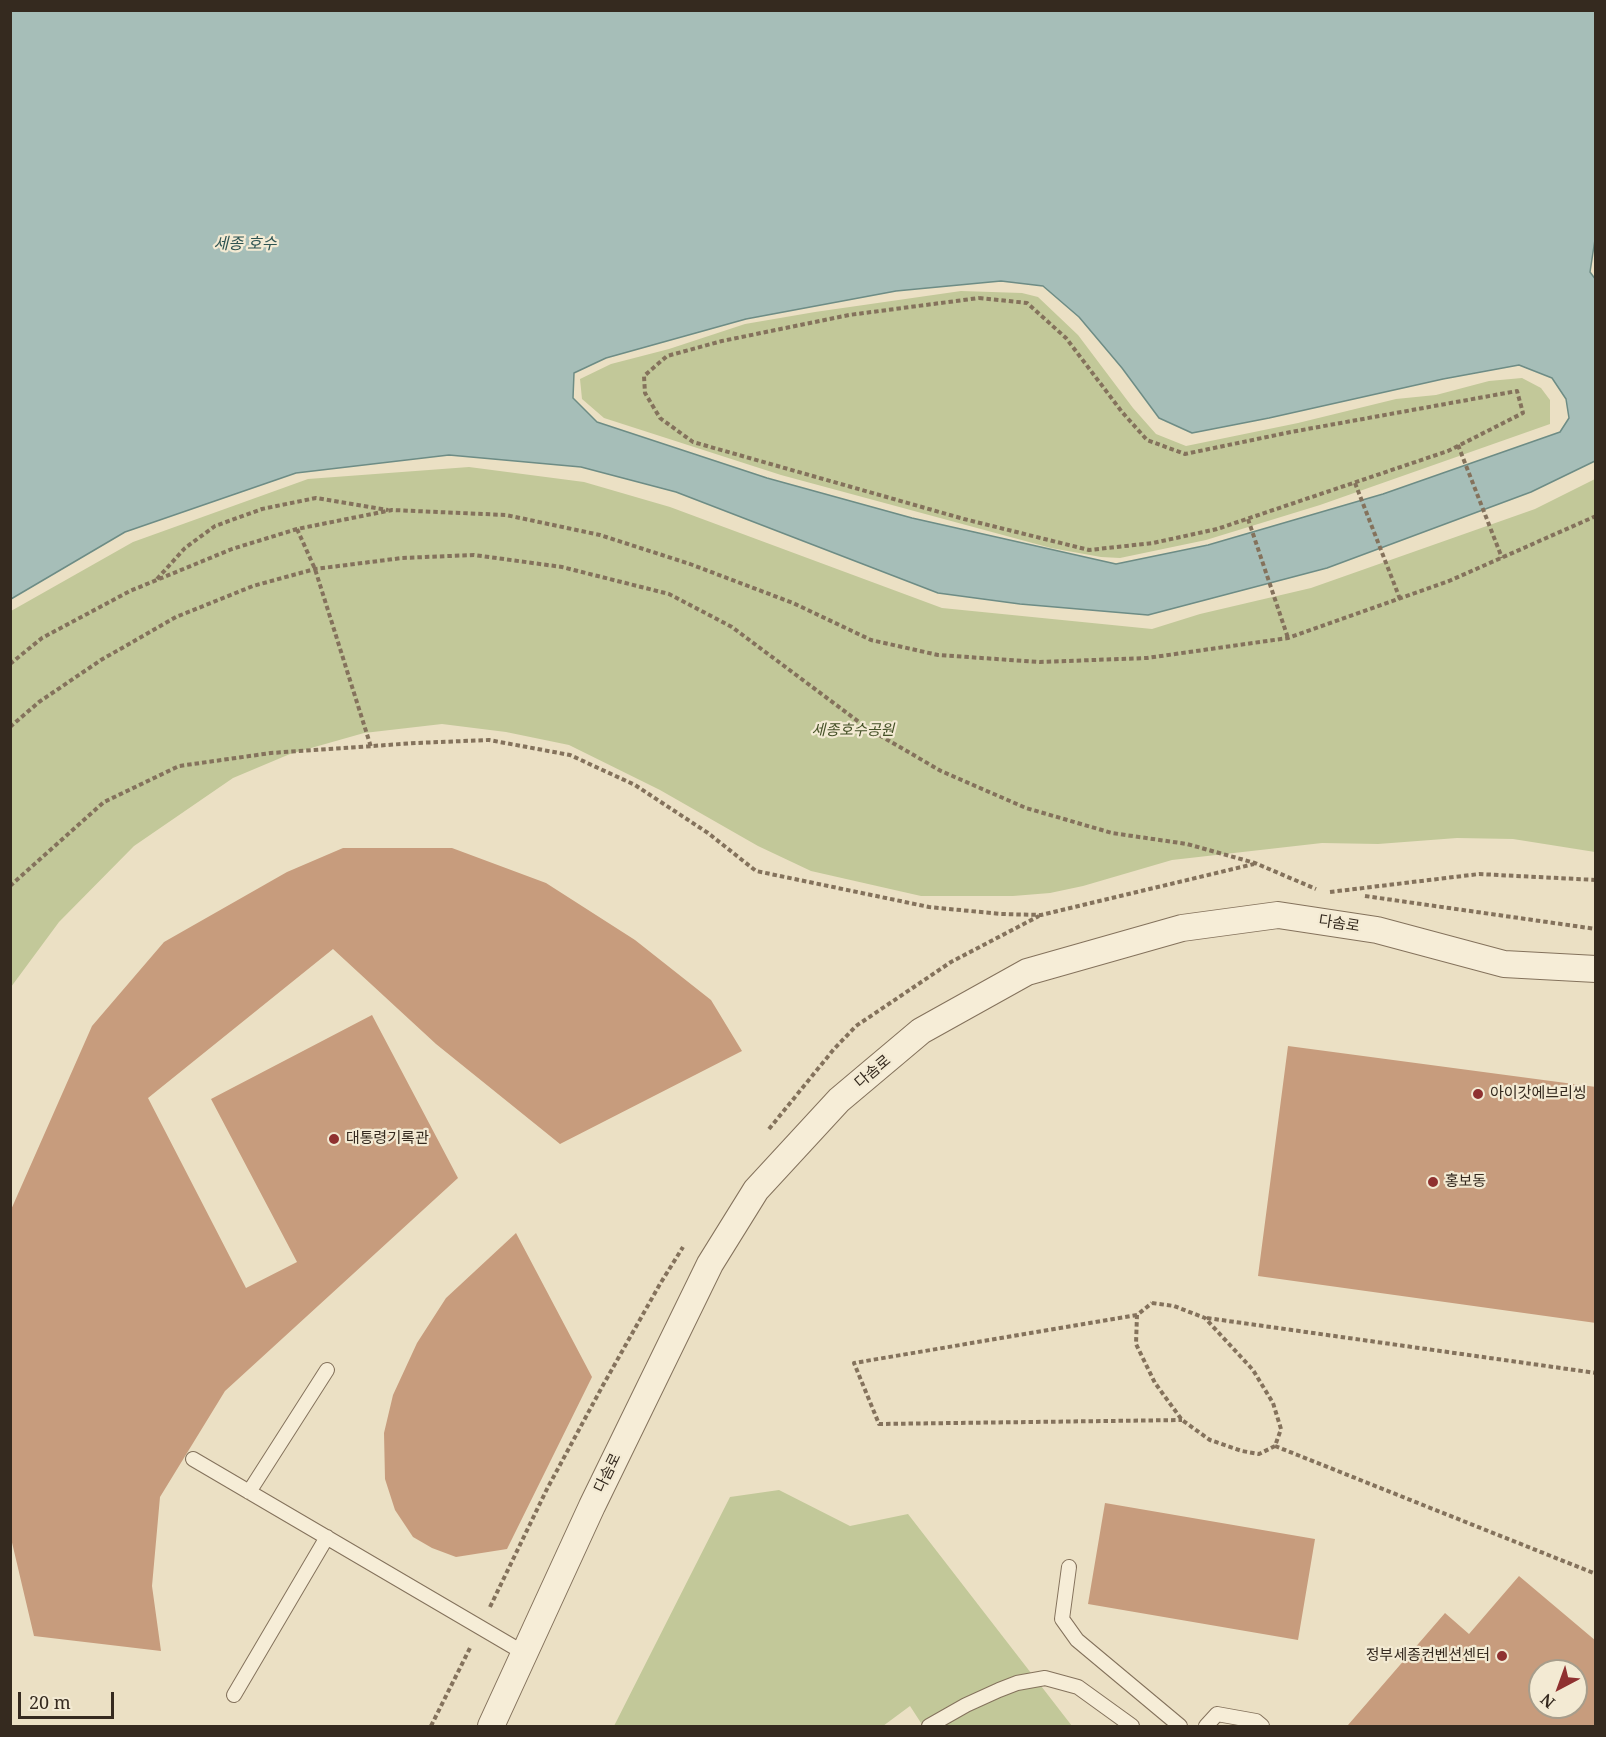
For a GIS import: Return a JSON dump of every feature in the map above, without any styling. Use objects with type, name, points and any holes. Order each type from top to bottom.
[{"type":"street","name":"다솜로","points":[[491,1726],[592,1506],[710,1264],[756,1190],[839,1100],[921,1031],[1027,972],[1182,928],[1278,915],[1377,930],[1504,964],[1596,969]]},
{"type":"lane","points":[[249,1492],[327,1370]]},
{"type":"lane","points":[[193,1459],[524,1653]]},
{"type":"lane","points":[[234,1695],[327,1537]]},
{"type":"lane","points":[[1069,1568],[1062,1619],[1077,1640],[1180,1726]]},
{"type":"lane","points":[[929,1726],[999,1690],[1017,1683],[1044,1678],[1078,1687],[1132,1726]]},
{"type":"lane","points":[[1206,1726],[1217,1714],[1256,1721],[1262,1726]]},
{"type":"path","points":[[979,298],[1027,303],[1066,338],[1122,412],[1147,440],[1185,454],[1291,432],[1517,391],[1523,413],[1458,445],[1355,483],[1217,529],[1153,543],[1089,550],[964,519],[693,442],[660,418],[645,393],[644,376],[667,356],[722,341],[849,315],[979,298]]},
{"type":"path","points":[[1458,445],[1502,558]]},
{"type":"path","points":[[1355,483],[1400,599]]},
{"type":"path","points":[[155,580],[185,548],[215,526],[262,509],[316,498],[392,510],[506,515],[600,535],[690,564],[793,603],[872,640],[938,655],[1040,662],[1147,658],[1288,638],[1449,581],[1596,516]]},
{"type":"path","points":[[10,664],[42,638],[155,580],[232,549],[297,529],[392,510]]},
{"type":"path","points":[[1248,519],[1288,638]]},
{"type":"path","points":[[297,529],[315,569],[371,747]]},
{"type":"path","points":[[10,727],[39,702],[101,660],[176,617],[253,586],[315,569],[402,558],[474,555],[562,567],[669,594],[732,627],[867,728],[941,771],[1026,808],[1112,833],[1187,844],[1255,863],[1324,892],[1352,895]]},
{"type":"path","points":[[10,886],[104,802],[179,765],[271,753],[489,740],[570,755],[634,785],[708,833],[756,871],[929,907],[1001,914],[1041,915],[1255,863]]},
{"type":"path","points":[[1324,892],[1479,874],[1596,880]]},
{"type":"path","points":[[1362,896],[1596,929]]},
{"type":"path","points":[[1182,1420],[879,1425],[854,1363],[1137,1315],[1152,1304],[1174,1306],[1205,1318],[1596,1373]]},
{"type":"path","points":[[1137,1315],[1137,1344],[1155,1383],[1182,1420],[1210,1440],[1259,1454],[1275,1446],[1281,1429],[1273,1403],[1253,1370],[1205,1318]]},
{"type":"path","points":[[1275,1446],[1596,1574]]},
{"type":"green space","points":[[961,291],[1022,293],[1038,297],[1078,335],[1133,408],[1156,434],[1186,446],[1298,423],[1396,399],[1436,395],[1489,381],[1522,378],[1541,388],[1550,400],[1550,424],[1320,505],[1206,540],[1120,558],[1051,548],[781,475],[604,418],[582,399],[580,379],[611,364],[669,349],[745,324]]},
{"type":"green space","name":"세종호수공원","points":[[469,467],[584,482],[670,507],[942,608],[1152,629],[1200,614],[1311,588],[1535,509],[1595,479],[1595,852],[1513,839],[1457,838],[1378,844],[1322,843],[1172,860],[1083,886],[1050,893],[1013,896],[921,896],[811,871],[758,846],[660,790],[569,745],[506,732],[442,724],[364,733],[290,754],[233,778],[134,846],[59,922],[11,987],[11,611],[133,542],[308,479]]},
{"type":"green space","points":[[779,1490],[850,1526],[908,1514],[1072,1726],[923,1726],[910,1706],[883,1726],[614,1726],[730,1497]]},
{"type":"water","name":"세종 호수","points":[[11,10],[1595,11],[1596,233],[1590,272],[1596,280],[1595,461],[1531,492],[1327,568],[1148,615],[1020,604],[938,593],[676,492],[581,467],[449,455],[296,473],[125,532],[11,599]],"holes":[[[1001,281],[1043,286],[1079,317],[1122,368],[1159,418],[1192,433],[1519,365],[1552,378],[1566,399],[1569,418],[1560,432],[1383,494],[1208,545],[1116,564],[912,518],[767,478],[597,422],[573,398],[574,373],[606,358],[746,319],[896,291]]]},
{"type":"building","points":[[343,848],[452,848],[546,883],[635,940],[711,1000],[742,1051],[560,1144],[436,1044],[333,949],[148,1098],[246,1288],[297,1262],[211,1099],[372,1015],[458,1178],[225,1391],[160,1497],[152,1586],[161,1651],[34,1636],[10,1534],[10,1212],[92,1026],[164,942],[287,872]]},
{"type":"building","name":"홍보동","points":[[1288,1046],[1596,1087],[1596,1323],[1258,1276]]},
{"type":"building","points":[[516,1233],[592,1377],[507,1549],[456,1557],[432,1548],[413,1537],[395,1510],[385,1479],[384,1433],[393,1395],[417,1343],[446,1298]]},
{"type":"building","points":[[1105,1503],[1315,1539],[1298,1640],[1088,1604]]},
{"type":"building","name":"정부세종컨벤션센터","points":[[1519,1576],[1596,1641],[1596,1726],[1348,1725],[1445,1613],[1469,1634]]},
{"type":"place","name":"아이갓에브리씽","points":[[1478,1094]]},
{"type":"place","name":"대통령기록관","points":[[334,1139]]},
{"type":"place","name":"홍보동","points":[[1433,1182]]},
{"type":"place","name":"정부세종컨벤션센터","points":[[1502,1656]]}]
